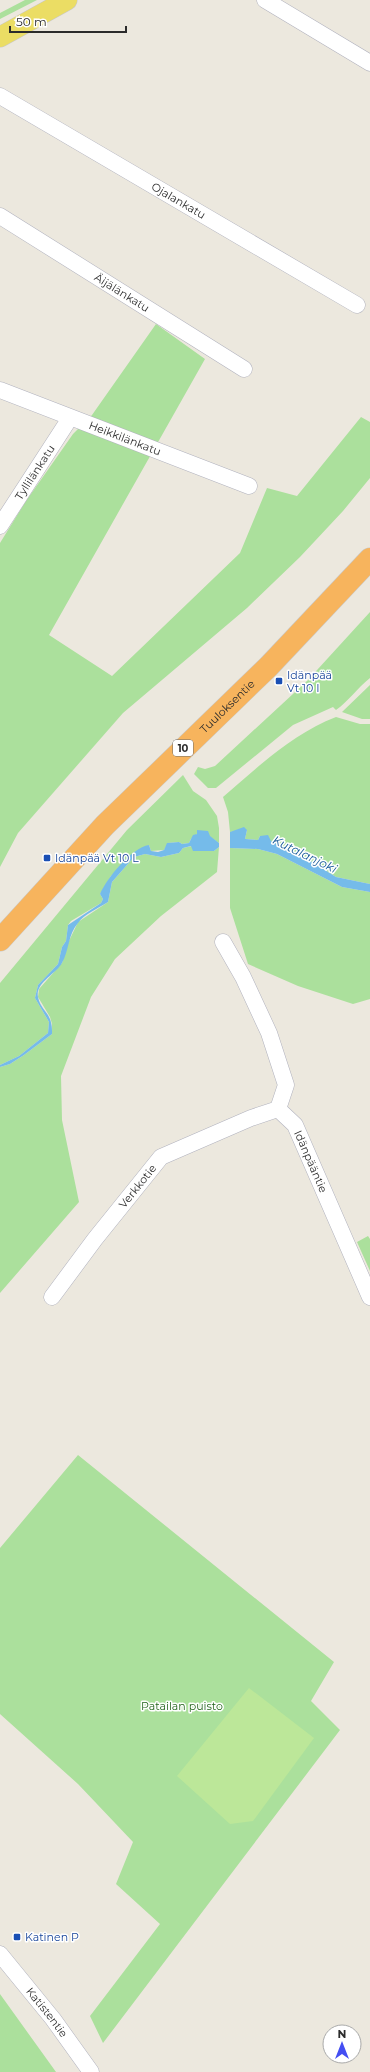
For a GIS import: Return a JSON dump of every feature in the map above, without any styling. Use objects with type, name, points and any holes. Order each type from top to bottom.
[{"type":"highway","name":"Tuuloksentie","points":[[0,940],[105,825],[269,666],[370,558]]},
{"type":"main road","points":[[0,37],[67,0]]},
{"type":"street","points":[[265,0],[370,63]]},
{"type":"street","name":"Ojalankatu","points":[[0,96],[356,305]]},
{"type":"street","name":"Äijälänkatu","points":[[0,216],[244,369]]},
{"type":"street","name":"Heikkilänkatu","points":[[0,390],[249,486]]},
{"type":"street","name":"Tyllilänkatu","points":[[0,526],[70,418]]},
{"type":"street","points":[[223,942],[243,977],[269,1033],[286,1085],[278,1110]]},
{"type":"street","name":"Verkkotie","points":[[52,1297],[95,1239],[161,1157],[251,1118],[278,1110]]},
{"type":"street","name":"Idänpääntie","points":[[278,1110],[294,1125],[370,1297]]},
{"type":"street","name":"Katistentie","points":[[0,1954],[53,2019],[91,2072]]},
{"type":"green space","points":[[25,0],[37,0],[0,19],[0,13]]},
{"type":"green space","points":[[156,324],[205,359],[49,635],[112,676],[240,553],[267,488],[297,496],[361,417],[370,422],[370,478],[343,511],[300,557],[247,608],[123,713],[18,833],[0,867],[0,543],[26,501],[73,434],[92,415]]},
{"type":"green space","points":[[370,612],[370,678],[345,703],[336,710],[333,707],[293,725],[216,788],[208,788],[194,774],[198,767],[205,769],[215,766],[307,681]]},
{"type":"green space","points":[[370,685],[370,719],[362,719],[342,712]]},
{"type":"green space","points":[[336,717],[360,724],[370,724],[370,884],[336,877],[312,862],[260,836],[258,840],[245,839],[247,830],[230,832],[228,812],[223,797],[290,742],[305,732]]},
{"type":"green space","points":[[183,775],[193,791],[206,800],[217,816],[219,843],[197,830],[197,834],[189,843],[168,843],[164,850],[151,851],[149,845],[111,876],[100,894],[103,899],[101,903],[71,921],[68,925],[66,941],[62,947],[58,964],[38,985],[35,998],[49,1022],[48,1033],[19,1056],[0,1065],[0,983],[127,830]]},
{"type":"green space","points":[[192,846],[214,851],[219,847],[217,872],[161,916],[115,959],[91,997],[61,1076],[62,1120],[79,1202],[0,1293],[0,1067],[10,1064],[52,1034],[50,1017],[38,997],[39,989],[62,963],[68,943],[78,922],[108,902],[112,882],[134,857],[145,854],[161,857],[179,853],[183,848]]},
{"type":"green space","points":[[230,848],[258,849],[277,854],[342,887],[370,892],[370,999],[353,1004],[298,986],[248,964],[230,908]]},
{"type":"green space","points":[[368,1236],[370,1239],[370,1271],[357,1242]]},
{"type":"green space","name":"Patailan puisto","points":[[78,1455],[334,1662],[311,1701],[340,1730],[103,2043],[90,2016],[160,1924],[116,1884],[133,1842],[78,1784],[0,1714],[0,1548]]},
{"type":"green space","points":[[249,1688],[314,1738],[253,1821],[230,1824],[177,1776]]},
{"type":"green space","points":[[0,1994],[56,2072],[0,2072]]},
{"type":"water","points":[[244,827],[247,830],[245,839],[258,840],[260,836],[268,835],[271,841],[312,862],[336,877],[370,884],[370,892],[342,887],[277,854],[258,849],[230,848],[230,832]]},
{"type":"water","points":[[197,830],[208,831],[210,836],[219,843],[219,847],[214,851],[193,851],[191,846],[183,848],[179,853],[161,857],[145,854],[134,857],[112,882],[108,902],[88,914],[78,923],[70,937],[62,963],[43,983],[38,992],[40,1002],[51,1021],[52,1034],[10,1064],[0,1067],[0,1065],[19,1056],[48,1033],[49,1022],[35,998],[38,985],[58,964],[62,947],[66,941],[68,925],[101,903],[103,899],[100,894],[103,887],[120,865],[135,852],[142,847],[149,845],[151,851],[158,852],[164,850],[167,843],[189,843],[193,835],[197,834]]},
{"type":"place","name":"Idänpää Vt 10 I","points":[[279,681]]},
{"type":"place","name":"Idänpää Vt 10 L","points":[[47,858]]},
{"type":"place","name":"Katinen P","points":[[17,1937]]},
{"type":"water label","name":"Kutalanjoki","points":[[305,854]]}]
